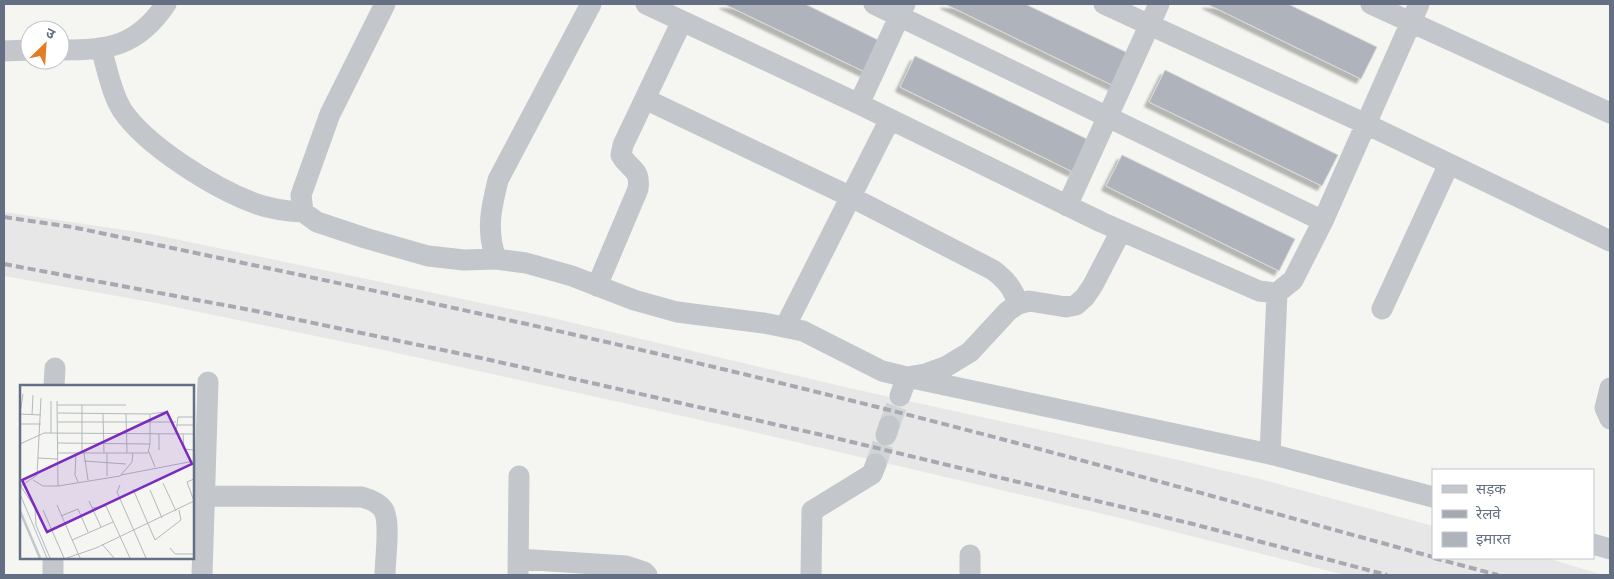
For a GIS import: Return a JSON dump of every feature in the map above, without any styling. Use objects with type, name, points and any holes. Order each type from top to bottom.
[{"type":"street","points":[[70,50],[91,50],[118,45],[142,32],[158,16],[166,4]]},
{"type":"street","points":[[303,212],[301,195],[330,114],[385,4]]},
{"type":"street","points":[[496,259],[491,246],[489,226],[498,180],[591,4]]},
{"type":"street","points":[[874,4],[903,10],[1108,117],[1323,221]]},
{"type":"street","points":[[1104,4],[1449,164],[1608,233]]},
{"type":"street","points":[[1068,206],[1158,4]]},
{"type":"street","points":[[1371,4],[1610,113]]},
{"type":"street","points":[[1270,454],[1278,293],[1293,280],[1323,221],[1419,4]]},
{"type":"street","points":[[653,5],[682,21],[859,104],[1121,231],[1259,291],[1278,293]]},
{"type":"street","points":[[859,104],[903,10]]},
{"type":"street","points":[[597,286],[638,189],[640,178],[636,170],[621,155],[623,145],[682,21]]},
{"type":"street","points":[[102,48],[112,85],[121,108],[134,126],[188,167],[233,194],[255,204],[282,211],[303,212],[317,222],[327,226],[428,256],[464,260],[496,259],[526,263],[572,276],[634,300],[678,312],[764,323],[803,331],[882,370],[907,377],[1270,454],[1432,497]]},
{"type":"street","points":[[4,50],[20,50]]},
{"type":"street","points":[[645,99],[849,196],[993,270],[1006,280],[1013,290],[1018,304]]},
{"type":"street","points":[[785,327],[849,196],[890,119]]},
{"type":"street","points":[[1382,309],[1449,164]]},
{"type":"street","points":[[907,377],[925,374],[947,366],[970,352],[1008,311],[1018,304],[1029,301],[1066,306],[1076,305],[1085,297],[1093,285],[1121,231]]},
{"type":"street","points":[[900,396],[907,377]]},
{"type":"street","points":[[202,575],[208,382]]},
{"type":"street","points":[[1610,388],[1605,408],[1610,419]]},
{"type":"street","points":[[812,575],[812,511],[872,474],[876,464]]},
{"type":"street","points":[[519,476],[518,567],[626,566],[644,572],[647,575]]},
{"type":"street","points":[[204,496],[362,496],[382,508],[387,520],[385,575]]},
{"type":"street","points":[[1594,544],[1610,549]]},
{"type":"street","points":[[53,559],[53,575]]},
{"type":"shaded area","points":[[4,212],[151,234],[544,316],[849,388],[1264,480],[1432,526],[1432,559],[1550,559],[1603,575],[1345,575],[1116,517],[741,429],[388,351],[156,303],[4,276]]},
{"type":"building","points":[[724,4],[805,4],[880,41],[865,72]]},
{"type":"building","points":[[945,4],[1025,4],[1132,55],[1116,87]]},
{"type":"building","points":[[1207,4],[1288,4],[1377,47],[1361,79]]},
{"type":"building","points":[[915,56],[1089,140],[1073,172],[900,87]]},
{"type":"building","points":[[1165,70],[1338,155],[1322,186],[1149,102]]},
{"type":"building","points":[[1122,155],[1295,239],[1279,271],[1106,186]]},
{"type":"tunnel","points":[[889,426],[900,396]]},
{"type":"tunnel","points":[[876,464],[886,435]]},
{"type":"railway","points":[[4,217],[72,227],[265,267],[745,374],[990,436],[1432,557]]},
{"type":"railway","points":[[4,264],[256,311],[481,358],[831,437],[1193,524],[1387,575]]},
{"type":"railway","points":[[1438,559],[1498,575]]}]
